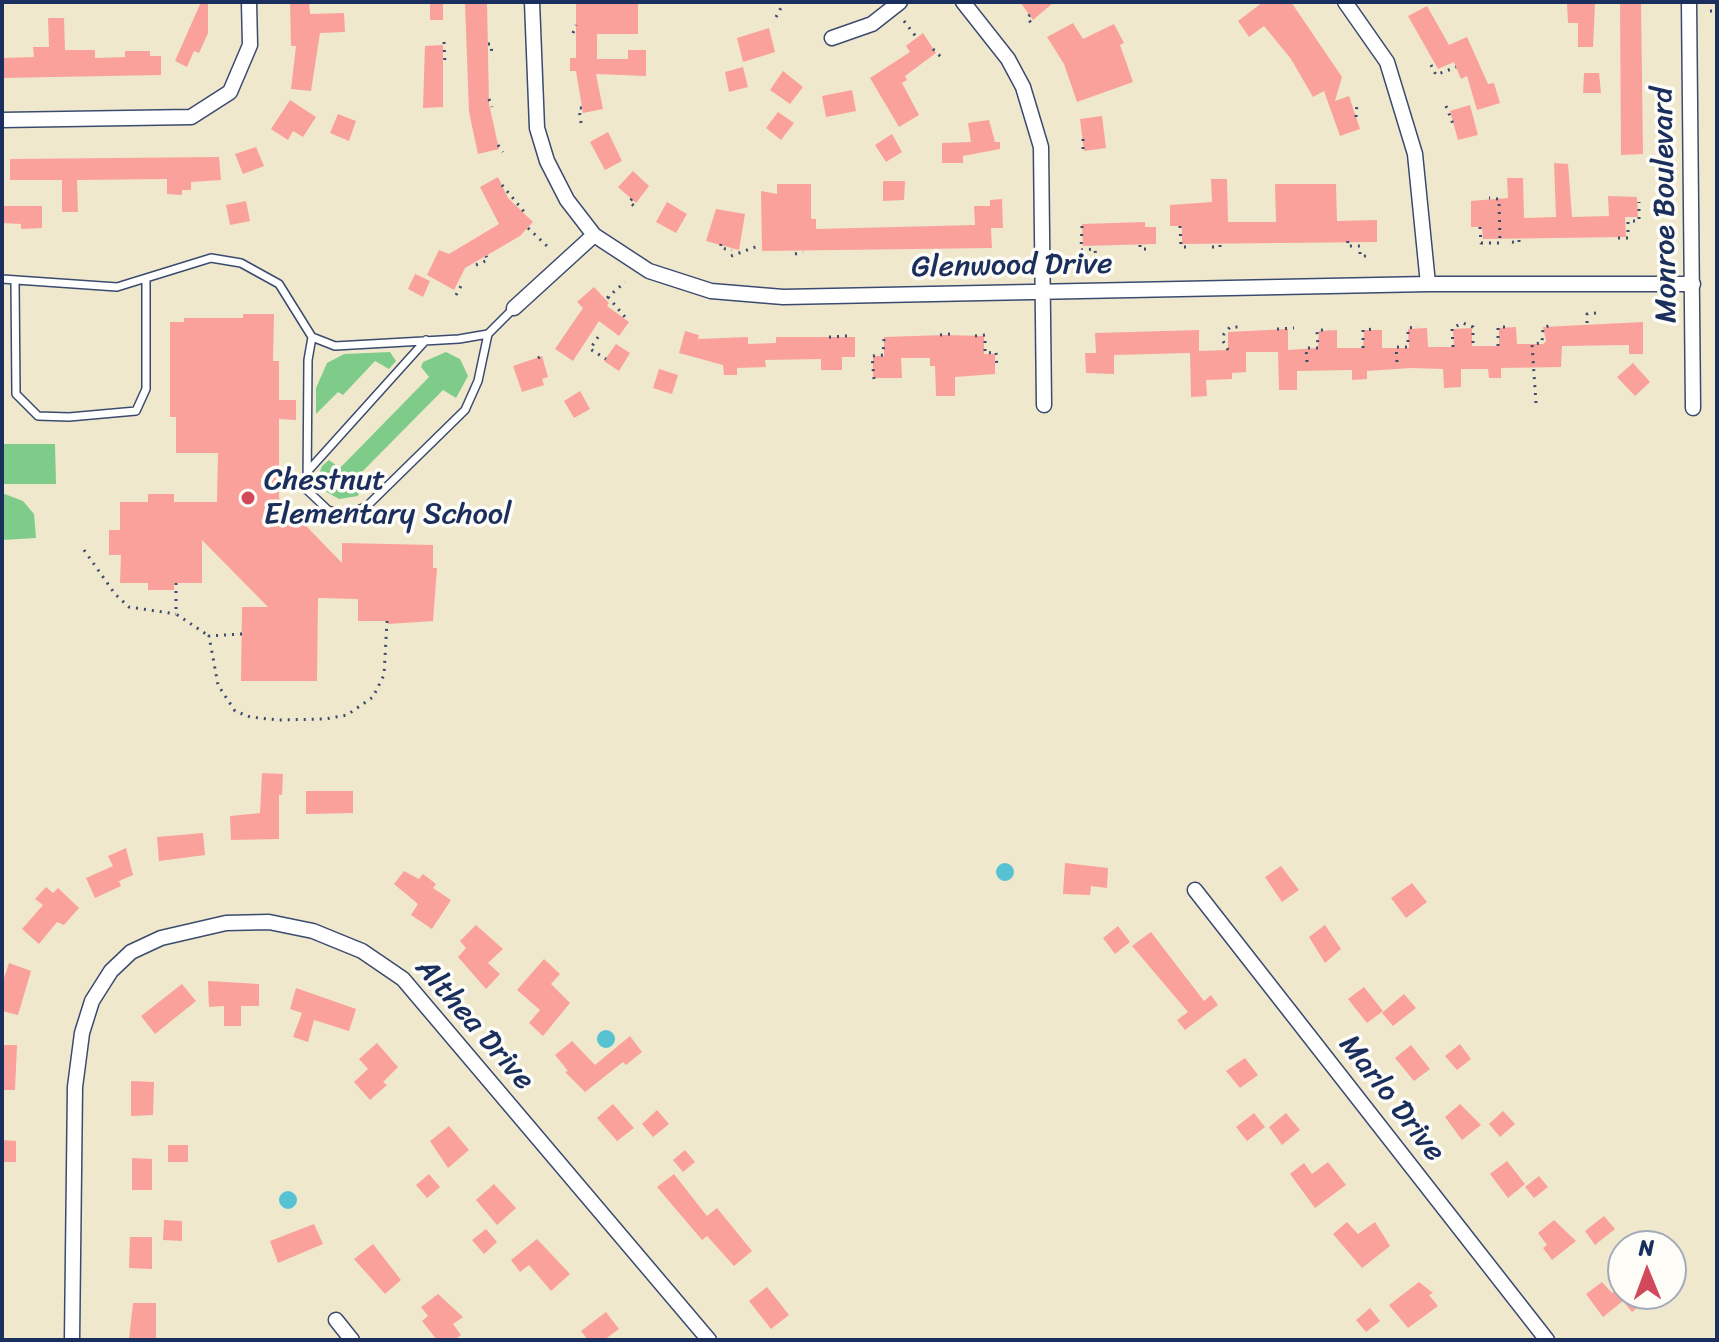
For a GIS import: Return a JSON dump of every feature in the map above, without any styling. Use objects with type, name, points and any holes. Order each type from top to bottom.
[{"type":"street","points":[[2,120],[191,117],[230,92],[250,45],[249,2]]},
{"type":"street","name":"Glenwood Drive","points":[[532,2],[537,128],[547,161],[567,200],[594,235],[649,271],[711,291],[783,297],[1428,284],[1693,284]]},
{"type":"street","points":[[832,38],[872,24],[900,2]]},
{"type":"street","points":[[963,2],[1008,59],[1034,116],[1044,185],[1044,405]]},
{"type":"street","points":[[1345,2],[1387,62],[1415,154],[1428,284]]},
{"type":"street","name":"Monroe Boulevard","points":[[1689,2],[1693,408]]},
{"type":"street","points":[[514,308],[594,235]]},
{"type":"street","name":"Marlo Drive","points":[[1195,890],[1547,1340]]},
{"type":"street","name":"Althea Drive","points":[[72,1340],[75,1087],[82,1033],[92,1001],[111,971],[131,952],[161,938],[226,923],[269,922],[313,931],[362,951],[403,979],[704,1338]]},
{"type":"street","points":[[336,1320],[352,1340]]},
{"type":"lane","points":[[2,279],[117,287],[211,258],[241,263],[279,284],[312,337],[335,346],[488,334]]},
{"type":"lane","points":[[15,281],[16,394],[38,416],[69,417],[136,411],[146,389],[146,279]]},
{"type":"lane","points":[[312,337],[308,360],[307,490],[328,510],[346,515],[367,506],[465,410],[478,381],[488,334],[514,308]]},
{"type":"lane","points":[[308,471],[426,340]]},
{"type":"path","points":[[776,17],[784,2]]},
{"type":"path","points":[[1710,11],[1717,11]]},
{"type":"path","points":[[1030,15],[1027,17],[1033,26]]},
{"type":"path","points":[[904,21],[917,38]]},
{"type":"path","points":[[573,33],[576,25]]},
{"type":"path","points":[[445,64],[443,43],[450,40]]},
{"type":"path","points":[[488,44],[491,44],[492,55]]},
{"type":"path","points":[[933,49],[942,58]]},
{"type":"path","points":[[1431,65],[1436,75],[1456,67]]},
{"type":"path","points":[[489,99],[492,107]]},
{"type":"path","points":[[1356,117],[1357,103]]},
{"type":"path","points":[[1446,106],[1453,124]]},
{"type":"path","points":[[581,123],[579,108],[582,108]]},
{"type":"path","points":[[1083,139],[1083,155]]},
{"type":"path","points":[[498,145],[503,152]]},
{"type":"path","points":[[502,185],[526,214]]},
{"type":"path","points":[[1480,227],[1481,243],[1500,243],[1499,199],[1489,198]]},
{"type":"path","points":[[632,199],[629,202],[638,209]]},
{"type":"path","points":[[1618,238],[1628,238],[1628,219],[1639,221],[1639,202]]},
{"type":"path","points":[[1082,226],[1081,250],[1095,249],[1096,260],[1106,260]]},
{"type":"path","points":[[1180,226],[1181,247],[1189,247]]},
{"type":"path","points":[[528,228],[547,246]]},
{"type":"path","points":[[1512,242],[1519,243],[1519,239]]},
{"type":"path","points":[[1348,241],[1347,246],[1360,246],[1360,256],[1370,256]]},
{"type":"path","points":[[721,244],[720,248],[732,250]]},
{"type":"path","points":[[1212,247],[1220,247],[1220,244]]},
{"type":"path","points":[[1140,245],[1140,249],[1152,249]]},
{"type":"path","points":[[731,256],[758,246]]},
{"type":"path","points":[[795,254],[803,252]]},
{"type":"path","points":[[476,265],[488,260],[486,256]]},
{"type":"path","points":[[625,282],[608,297],[625,317]]},
{"type":"path","points":[[456,295],[461,286],[457,284]]},
{"type":"path","points":[[1587,323],[1587,314],[1597,313]]},
{"type":"path","points":[[1453,347],[1452,328],[1463,323],[1473,327],[1473,346]]},
{"type":"path","points":[[1536,403],[1532,344],[1541,344],[1543,328],[1553,324]]},
{"type":"path","points":[[1228,350],[1223,341],[1224,334],[1230,327],[1238,327]]},
{"type":"path","points":[[1397,362],[1396,347],[1408,347],[1408,328],[1418,327]]},
{"type":"path","points":[[1498,346],[1498,327],[1507,327]]},
{"type":"path","points":[[1277,329],[1294,328]]},
{"type":"path","points":[[1363,348],[1363,330],[1373,329]]},
{"type":"path","points":[[1307,362],[1306,348],[1318,348],[1317,330],[1329,330]]},
{"type":"path","points":[[940,335],[951,334]]},
{"type":"path","points":[[975,336],[985,335],[985,353],[996,352],[997,368]]},
{"type":"path","points":[[829,337],[847,336]]},
{"type":"path","points":[[598,337],[590,349],[606,359]]},
{"type":"path","points":[[874,379],[872,356],[883,355],[884,339]]},
{"type":"path","points":[[538,358],[544,354]]},
{"type":"path","points":[[84,550],[115,594],[129,607],[176,614],[209,636],[242,634]]},
{"type":"path","points":[[176,583],[176,614]]},
{"type":"path","points":[[209,636],[218,685],[235,711],[250,717],[278,720],[325,719],[347,715],[373,697],[384,675],[387,621]]},
{"type":"green space","points":[[390,352],[396,361],[389,369],[375,361],[343,395],[338,392],[316,414],[316,388],[327,363],[344,354]]},
{"type":"green space","points":[[446,352],[460,359],[468,376],[456,398],[443,390],[353,481],[360,489],[358,496],[339,499],[323,490],[318,477],[322,466],[329,460],[340,468],[429,377],[421,367],[423,362]]},
{"type":"green space","points":[[2,444],[55,444],[56,484],[2,484]]},
{"type":"green space","points":[[2,493],[23,501],[34,514],[36,538],[2,540]]},
{"type":"water","points":[[1005,863],[1014,872],[1005,881],[996,872]]},
{"type":"water","points":[[606,1030],[615,1039],[606,1048],[597,1039]]},
{"type":"water","points":[[288,1191],[297,1200],[288,1209],[279,1200]]},
{"type":"building","points":[[201,2],[208,2],[208,33],[199,53],[194,51],[187,67],[175,61]]},
{"type":"building","points":[[290,2],[309,2],[310,14],[344,13],[345,32],[320,33],[311,91],[291,89],[296,46],[291,46]]},
{"type":"building","points":[[430,2],[443,2],[443,20],[430,20]]},
{"type":"building","points":[[465,2],[487,2],[489,104],[499,149],[478,154],[469,112]]},
{"type":"building","points":[[576,2],[638,2],[638,34],[597,34],[597,59],[628,59],[628,50],[646,50],[646,76],[596,74],[603,109],[583,113],[576,71],[570,71],[570,58],[576,58]]},
{"type":"building","points":[[1020,2],[1054,2],[1033,20]]},
{"type":"building","points":[[1263,2],[1291,2],[1342,77],[1335,101],[1349,96],[1360,129],[1340,136],[1324,91],[1313,97],[1291,59],[1264,26],[1249,37],[1238,21]]},
{"type":"building","points":[[1620,2],[1641,2],[1643,154],[1621,155]]},
{"type":"building","points":[[1595,3],[1593,47],[1578,47],[1578,23],[1568,23],[1567,4]]},
{"type":"building","points":[[1427,6],[1449,45],[1467,37],[1488,84],[1494,83],[1500,103],[1477,110],[1467,76],[1461,79],[1454,62],[1438,69],[1408,16]]},
{"type":"building","points":[[48,18],[64,18],[65,50],[95,50],[95,58],[125,57],[125,51],[150,51],[150,56],[161,56],[161,75],[2,78],[2,58],[34,57],[33,47],[49,47]]},
{"type":"building","points":[[1073,23],[1083,39],[1114,24],[1124,43],[1120,45],[1133,82],[1077,102],[1064,64],[1047,37]]},
{"type":"building","points":[[769,28],[775,52],[743,62],[737,38]]},
{"type":"building","points":[[923,33],[936,53],[905,76],[907,80],[902,83],[919,115],[899,127],[870,78],[910,52],[906,46]]},
{"type":"building","points":[[443,45],[443,107],[423,108],[425,46]]},
{"type":"building","points":[[743,67],[748,87],[729,92],[725,72]]},
{"type":"building","points":[[783,71],[803,87],[790,104],[770,90]]},
{"type":"building","points":[[1584,73],[1599,73],[1601,93],[1583,93]]},
{"type":"building","points":[[852,90],[856,111],[826,117],[822,96]]},
{"type":"building","points":[[290,100],[316,117],[303,137],[293,131],[288,140],[271,129]]},
{"type":"building","points":[[1470,105],[1478,135],[1458,140],[1450,111]]},
{"type":"building","points":[[778,112],[794,123],[781,140],[766,128]]},
{"type":"building","points":[[338,114],[356,121],[349,141],[330,133]]},
{"type":"building","points":[[1102,116],[1106,148],[1084,151],[1080,119]]},
{"type":"building","points":[[989,120],[995,142],[1000,142],[1000,149],[963,156],[963,163],[942,163],[942,143],[971,142],[968,123]]},
{"type":"building","points":[[608,132],[622,161],[605,170],[590,142]]},
{"type":"building","points":[[892,134],[902,152],[886,162],[875,145]]},
{"type":"building","points":[[256,147],[264,166],[243,174],[235,154]]},
{"type":"building","points":[[219,157],[221,180],[191,182],[191,190],[182,190],[182,195],[167,194],[167,179],[77,180],[78,212],[62,212],[62,180],[10,180],[10,159]]},
{"type":"building","points":[[1554,163],[1568,164],[1572,217],[1609,216],[1608,196],[1637,197],[1638,217],[1625,217],[1626,237],[1483,239],[1482,227],[1471,227],[1471,201],[1508,198],[1507,178],[1523,178],[1524,218],[1556,217]]},
{"type":"building","points":[[633,171],[649,186],[636,203],[618,187]]},
{"type":"building","points":[[498,177],[508,198],[533,222],[520,236],[465,268],[454,290],[427,275],[439,250],[449,254],[499,224],[480,187]]},
{"type":"building","points":[[1211,179],[1227,179],[1228,222],[1276,222],[1275,184],[1336,184],[1337,221],[1377,220],[1377,242],[1182,244],[1182,226],[1170,226],[1170,205],[1212,202]]},
{"type":"building","points":[[883,181],[905,181],[904,200],[883,201]]},
{"type":"building","points":[[777,184],[811,184],[811,219],[816,219],[816,229],[975,225],[974,206],[990,206],[990,200],[1002,199],[1003,228],[991,228],[992,248],[762,251],[761,191],[777,194]]},
{"type":"building","points":[[246,201],[250,221],[230,225],[226,205]]},
{"type":"building","points":[[667,202],[687,214],[676,233],[656,222]]},
{"type":"building","points":[[2,206],[42,206],[42,228],[21,229],[21,224],[2,223]]},
{"type":"building","points":[[716,209],[745,214],[739,250],[706,241]]},
{"type":"building","points":[[1145,222],[1145,227],[1156,227],[1156,244],[1083,246],[1082,224]]},
{"type":"building","points":[[415,274],[430,281],[423,297],[408,289]]},
{"type":"building","points":[[594,287],[609,303],[607,306],[629,322],[619,336],[599,321],[573,361],[555,349],[583,308],[577,302]]},
{"type":"building","name":"Chestnut Elementary School","points":[[243,314],[274,314],[273,361],[279,361],[279,400],[296,400],[296,420],[279,419],[279,498],[342,563],[342,543],[433,545],[433,568],[437,568],[433,621],[388,624],[388,621],[358,621],[358,599],[318,598],[317,681],[241,681],[242,607],[268,607],[202,540],[202,583],[174,583],[174,590],[148,590],[148,583],[120,583],[121,555],[109,555],[109,530],[120,530],[120,502],[148,502],[148,494],[174,494],[174,502],[217,502],[218,453],[176,453],[176,417],[170,417],[170,322],[184,322],[184,318],[243,318]]},
{"type":"building","points":[[1643,322],[1643,354],[1629,354],[1629,345],[1562,346],[1561,367],[1501,368],[1501,378],[1489,378],[1488,369],[1461,369],[1461,387],[1444,388],[1443,369],[1411,368],[1367,371],[1367,379],[1352,380],[1352,370],[1297,371],[1297,390],[1279,390],[1278,352],[1246,352],[1246,372],[1232,373],[1232,379],[1206,380],[1207,396],[1191,397],[1190,353],[1114,355],[1114,374],[1086,373],[1085,353],[1096,353],[1095,333],[1199,330],[1199,351],[1228,350],[1228,332],[1288,329],[1288,350],[1318,348],[1319,331],[1337,330],[1337,348],[1363,348],[1364,330],[1382,330],[1382,348],[1409,348],[1408,329],[1427,328],[1428,347],[1454,347],[1453,329],[1472,328],[1472,346],[1499,346],[1499,328],[1516,327],[1517,344],[1543,344],[1546,341],[1543,327]]},
{"type":"building","points":[[685,331],[699,335],[698,339],[748,337],[748,344],[776,343],[776,337],[855,337],[855,357],[842,357],[842,370],[821,370],[821,359],[765,360],[766,367],[737,368],[737,375],[724,375],[723,365],[679,353]]},
{"type":"building","points":[[984,336],[984,354],[995,354],[995,374],[955,377],[955,396],[936,396],[935,366],[930,366],[930,358],[901,358],[902,378],[873,378],[873,356],[884,356],[884,337]]},
{"type":"building","points":[[616,344],[630,353],[619,371],[604,361]]},
{"type":"building","points":[[542,356],[548,377],[542,379],[544,385],[522,392],[513,366]]},
{"type":"building","points":[[1633,363],[1650,382],[1635,396],[1617,377]]},
{"type":"building","points":[[659,369],[678,375],[672,394],[653,388]]},
{"type":"building","points":[[580,391],[590,409],[574,418],[564,401]]},
{"type":"building","points":[[262,773],[283,774],[282,795],[279,795],[279,839],[231,840],[230,816],[260,813]]},
{"type":"building","points":[[306,791],[353,791],[353,813],[306,814]]},
{"type":"building","points":[[203,833],[205,855],[159,861],[157,837]]},
{"type":"building","points":[[126,848],[133,875],[119,881],[121,886],[95,898],[86,878],[113,866],[108,856]]},
{"type":"building","points":[[1065,863],[1108,868],[1107,888],[1091,886],[1090,895],[1063,894]]},
{"type":"building","points":[[1281,866],[1299,890],[1282,902],[1265,877]]},
{"type":"building","points":[[404,871],[419,879],[423,874],[436,884],[433,888],[451,900],[432,929],[411,915],[418,904],[394,884]]},
{"type":"building","points":[[1412,883],[1427,902],[1406,918],[1391,898]]},
{"type":"building","points":[[46,887],[53,893],[58,888],[79,908],[64,925],[57,922],[39,944],[22,929],[43,905],[35,899]]},
{"type":"building","points":[[476,925],[503,949],[488,963],[500,974],[486,989],[458,957],[466,948],[460,941]]},
{"type":"building","points":[[1325,925],[1341,949],[1325,963],[1309,937]]},
{"type":"building","points":[[1118,926],[1130,942],[1115,954],[1103,938]]},
{"type":"building","points":[[1151,932],[1204,1001],[1211,995],[1218,1005],[1185,1030],[1177,1020],[1188,1012],[1132,946]]},
{"type":"building","points":[[544,959],[560,974],[551,984],[570,1003],[543,1036],[529,1023],[540,1010],[517,990]]},
{"type":"building","points":[[9,963],[31,971],[18,1015],[2,1011],[2,984]]},
{"type":"building","points":[[208,981],[259,984],[259,1006],[241,1006],[241,1026],[224,1026],[224,1006],[209,1007]]},
{"type":"building","points":[[182,984],[196,1001],[155,1034],[141,1016]]},
{"type":"building","points":[[1364,987],[1383,1011],[1367,1023],[1348,999]]},
{"type":"building","points":[[296,988],[356,1009],[349,1031],[314,1020],[308,1042],[293,1037],[302,1013],[290,1009]]},
{"type":"building","points":[[1404,994],[1416,1008],[1393,1026],[1382,1013]]},
{"type":"building","points":[[630,1036],[642,1052],[626,1065],[623,1062],[585,1092],[565,1072],[568,1071],[555,1055],[572,1041],[595,1065]]},
{"type":"building","points":[[377,1043],[398,1067],[383,1082],[387,1085],[370,1100],[354,1082],[368,1069],[359,1059]]},
{"type":"building","points":[[1460,1044],[1471,1059],[1457,1070],[1445,1056]]},
{"type":"building","points":[[2,1045],[17,1045],[15,1090],[2,1090]]},
{"type":"building","points":[[1411,1045],[1430,1069],[1414,1081],[1395,1058]]},
{"type":"building","points":[[1245,1058],[1258,1075],[1240,1088],[1226,1071]]},
{"type":"building","points":[[131,1081],[154,1082],[153,1115],[131,1116]]},
{"type":"building","points":[[613,1104],[634,1128],[617,1141],[597,1118]]},
{"type":"building","points":[[1460,1104],[1481,1125],[1462,1140],[1445,1117]]},
{"type":"building","points":[[657,1110],[669,1124],[653,1137],[642,1124]]},
{"type":"building","points":[[1503,1111],[1515,1124],[1500,1137],[1489,1124]]},
{"type":"building","points":[[1254,1113],[1265,1127],[1247,1141],[1236,1127]]},
{"type":"building","points":[[1286,1113],[1300,1130],[1282,1145],[1269,1127]]},
{"type":"building","points":[[449,1126],[469,1150],[448,1168],[430,1141]]},
{"type":"building","points":[[2,1140],[16,1141],[16,1162],[2,1162]]},
{"type":"building","points":[[168,1145],[188,1145],[188,1162],[168,1162]]},
{"type":"building","points":[[685,1150],[695,1162],[683,1172],[673,1160]]},
{"type":"building","points":[[132,1158],[152,1159],[152,1190],[132,1190]]},
{"type":"building","points":[[1507,1161],[1525,1184],[1508,1198],[1490,1174]]},
{"type":"building","points":[[1328,1162],[1346,1185],[1315,1208],[1290,1174],[1304,1163],[1312,1174]]},
{"type":"building","points":[[429,1174],[440,1187],[427,1198],[416,1185]]},
{"type":"building","points":[[674,1174],[707,1216],[717,1208],[752,1251],[734,1266],[707,1236],[702,1240],[657,1187]]},
{"type":"building","points":[[1539,1176],[1548,1187],[1534,1198],[1525,1187]]},
{"type":"building","points":[[494,1184],[516,1208],[497,1225],[476,1200]]},
{"type":"building","points":[[1604,1216],[1615,1229],[1607,1230],[1607,1235],[1595,1245],[1585,1231]]},
{"type":"building","points":[[164,1220],[182,1221],[182,1241],[163,1240]]},
{"type":"building","points":[[1554,1220],[1576,1241],[1552,1260],[1543,1248],[1547,1245],[1538,1233]]},
{"type":"building","points":[[1347,1222],[1358,1234],[1375,1222],[1390,1246],[1362,1268],[1333,1234]]},
{"type":"building","points":[[314,1224],[323,1244],[278,1263],[270,1241]]},
{"type":"building","points":[[486,1229],[497,1242],[484,1254],[472,1240]]},
{"type":"building","points":[[130,1237],[152,1237],[152,1269],[129,1268]]},
{"type":"building","points":[[537,1239],[570,1274],[551,1291],[529,1265],[520,1272],[511,1260]]},
{"type":"building","points":[[373,1244],[401,1280],[385,1294],[354,1259]]},
{"type":"building","points":[[1419,1282],[1433,1293],[1429,1295],[1438,1306],[1408,1328],[1389,1305]]},
{"type":"building","points":[[1602,1282],[1607,1288],[1607,1310],[1612,1310],[1603,1317],[1586,1294]]},
{"type":"building","points":[[767,1287],[789,1315],[771,1329],[749,1301]]},
{"type":"building","points":[[438,1294],[463,1317],[453,1324],[461,1335],[454,1340],[437,1340],[422,1321],[428,1316],[421,1307]]},
{"type":"building","points":[[133,1303],[156,1303],[156,1339],[129,1339]]},
{"type":"building","points":[[1370,1308],[1380,1321],[1366,1332],[1356,1320]]},
{"type":"building","points":[[606,1312],[619,1329],[604,1340],[588,1340],[581,1331]]},
{"type":"place","name":"Chestnut Elementary School","points":[[248,498]]}]
